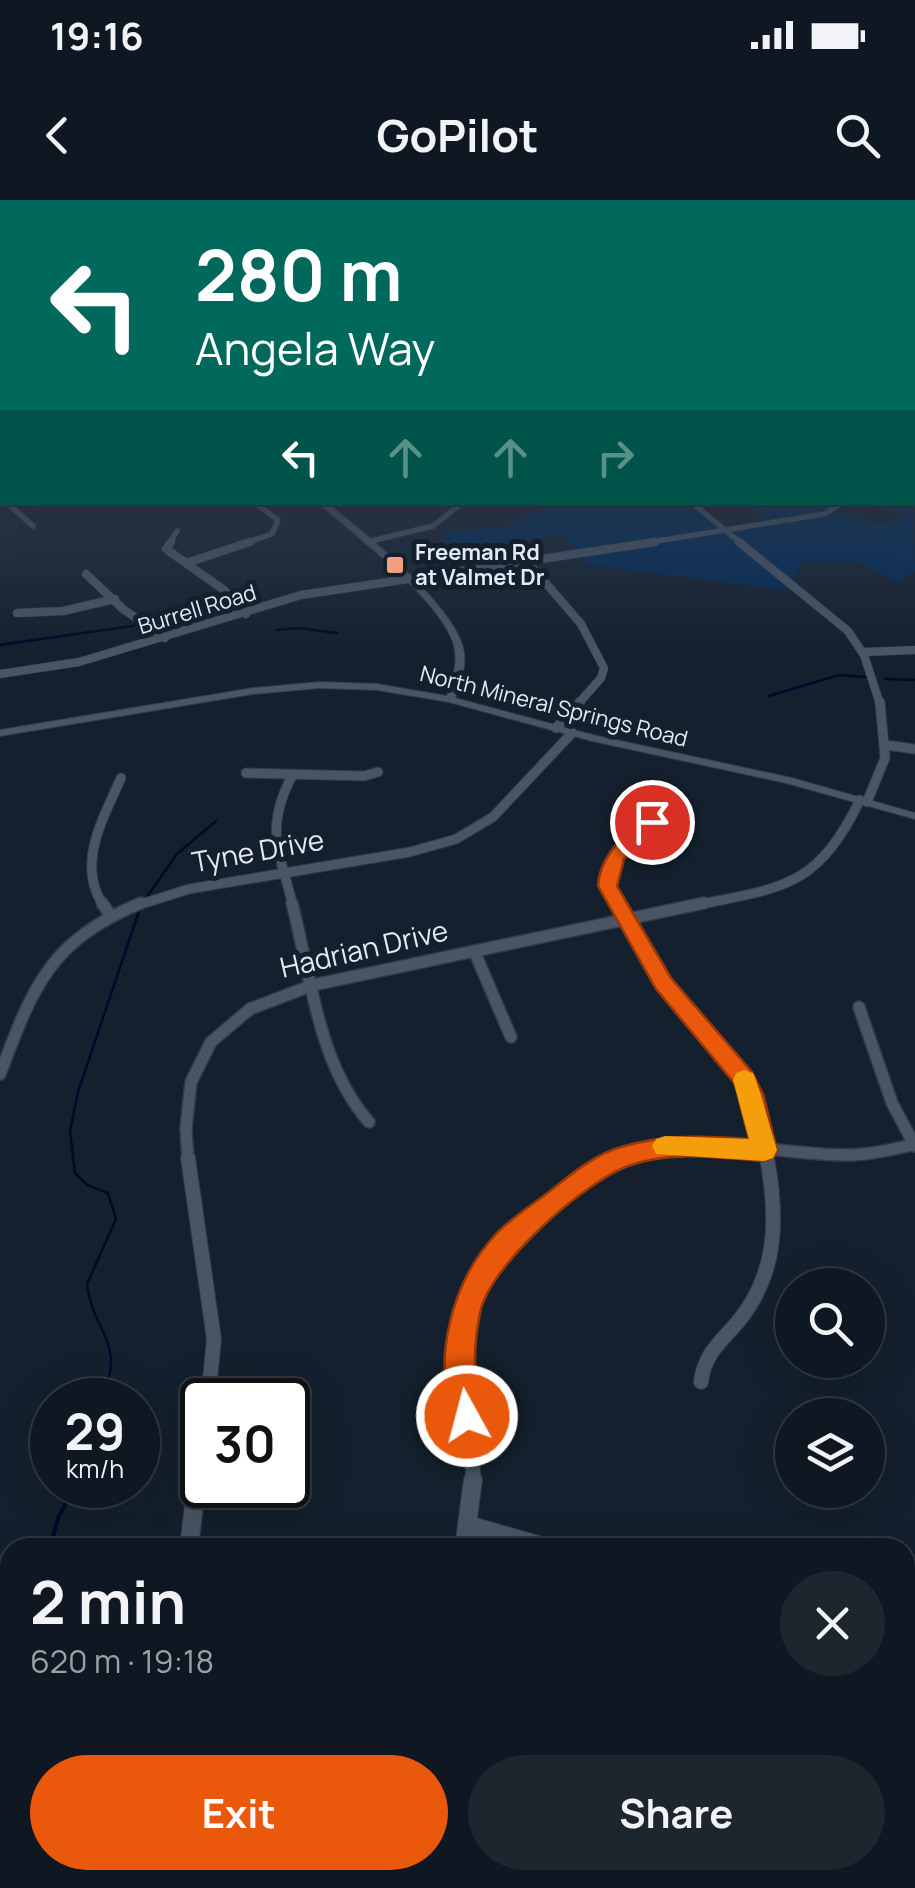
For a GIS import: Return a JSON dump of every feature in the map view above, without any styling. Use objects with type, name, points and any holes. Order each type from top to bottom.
[{"type":"street","points":[[9,505],[33,526]]},
{"type":"street","points":[[186,564],[272,534],[278,520],[258,505]]},
{"type":"street","points":[[324,505],[404,578],[457,640],[459,664],[450,698]]},
{"type":"street","points":[[367,542],[431,526],[452,516],[461,505]]},
{"type":"street","points":[[695,505],[848,631],[865,652],[886,745],[915,749]]},
{"type":"street","name":"Burrell Road","points":[[0,674],[55,668],[301,595],[805,519],[837,505]]},
{"type":"street","points":[[176,532],[165,546],[224,590],[246,614]]},
{"type":"street","points":[[526,560],[581,624],[604,668],[602,678],[556,728]]},
{"type":"street","points":[[86,574],[124,610],[152,624],[165,638]]},
{"type":"street","points":[[356,586],[363,596]]},
{"type":"street","points":[[17,614],[71,610],[114,599]]},
{"type":"street","points":[[865,652],[915,650]]},
{"type":"street","name":"North Mineral Springs Road","points":[[0,733],[233,694],[302,686],[377,687],[450,698],[572,733],[915,816]]},
{"type":"street","name":"Tyne Drive","points":[[0,1074],[46,971],[70,944],[111,916],[174,894],[436,846],[462,836],[493,817],[572,733]]},
{"type":"street","name":"Hadrian Drive","points":[[210,1378],[214,1342],[188,1151],[186,1091],[198,1061],[226,1027],[261,1003],[313,985],[764,892],[799,880],[827,860],[879,781],[886,745]]},
{"type":"street","points":[[246,773],[364,776],[378,772]]},
{"type":"street","points":[[293,774],[274,815],[285,874],[338,1081],[369,1122]]},
{"type":"street","points":[[111,916],[92,887],[89,858],[121,778]]},
{"type":"street","points":[[664,818],[647,825],[625,846],[608,873],[608,886],[676,1001],[744,1078],[752,1094],[772,1218],[768,1272],[743,1316],[706,1358],[701,1382]]},
{"type":"street","points":[[475,952],[511,1038]]},
{"type":"street","points":[[466,1538],[474,1478],[461,1378],[463,1326],[476,1284],[496,1251],[583,1180],[622,1157],[678,1145],[866,1156],[915,1145],[892,1103],[859,1008]]},
{"type":"street","points":[[190,1538],[194,1508]]},
{"type":"street","points":[[468,1525],[514,1538]]},
{"type":"shaded area","points":[[551,505],[717,505],[701,508],[726,530],[768,523],[746,505],[844,505],[835,512],[881,525],[910,516],[873,505],[914,505],[915,571],[897,582],[856,561],[802,561],[788,590],[589,565],[561,535],[455,551],[442,541],[450,531],[505,528]]},
{"type":"waterway","points":[[163,620],[197,609]]},
{"type":"waterway","points":[[0,645],[139,625]]},
{"type":"waterway","points":[[277,630],[299,628],[337,633]]},
{"type":"waterway","points":[[769,696],[839,675],[866,677]]},
{"type":"waterway","points":[[885,679],[915,680]]},
{"type":"waterway","points":[[144,901],[177,854],[216,821]]},
{"type":"waterway","points":[[109,1378],[110,1351],[87,1284],[116,1219],[108,1193],[87,1185],[75,1173],[70,1131],[78,1092],[140,908]]},
{"type":"waterway","points":[[53,1538],[63,1508]]},
{"type":"slow traffic","points":[[665,1146],[764,1150],[752,1094],[744,1080]]},
{"type":"place","name":"Freeman Rd at Valmet Dr","points":[[395,565]]},
{"type":"route","points":[[467,1416],[461,1378],[466,1311],[476,1284],[506,1241],[583,1180],[622,1157],[678,1145],[764,1150],[752,1094],[744,1078],[676,1001],[608,886],[607,876],[616,856],[652,822]]}]
